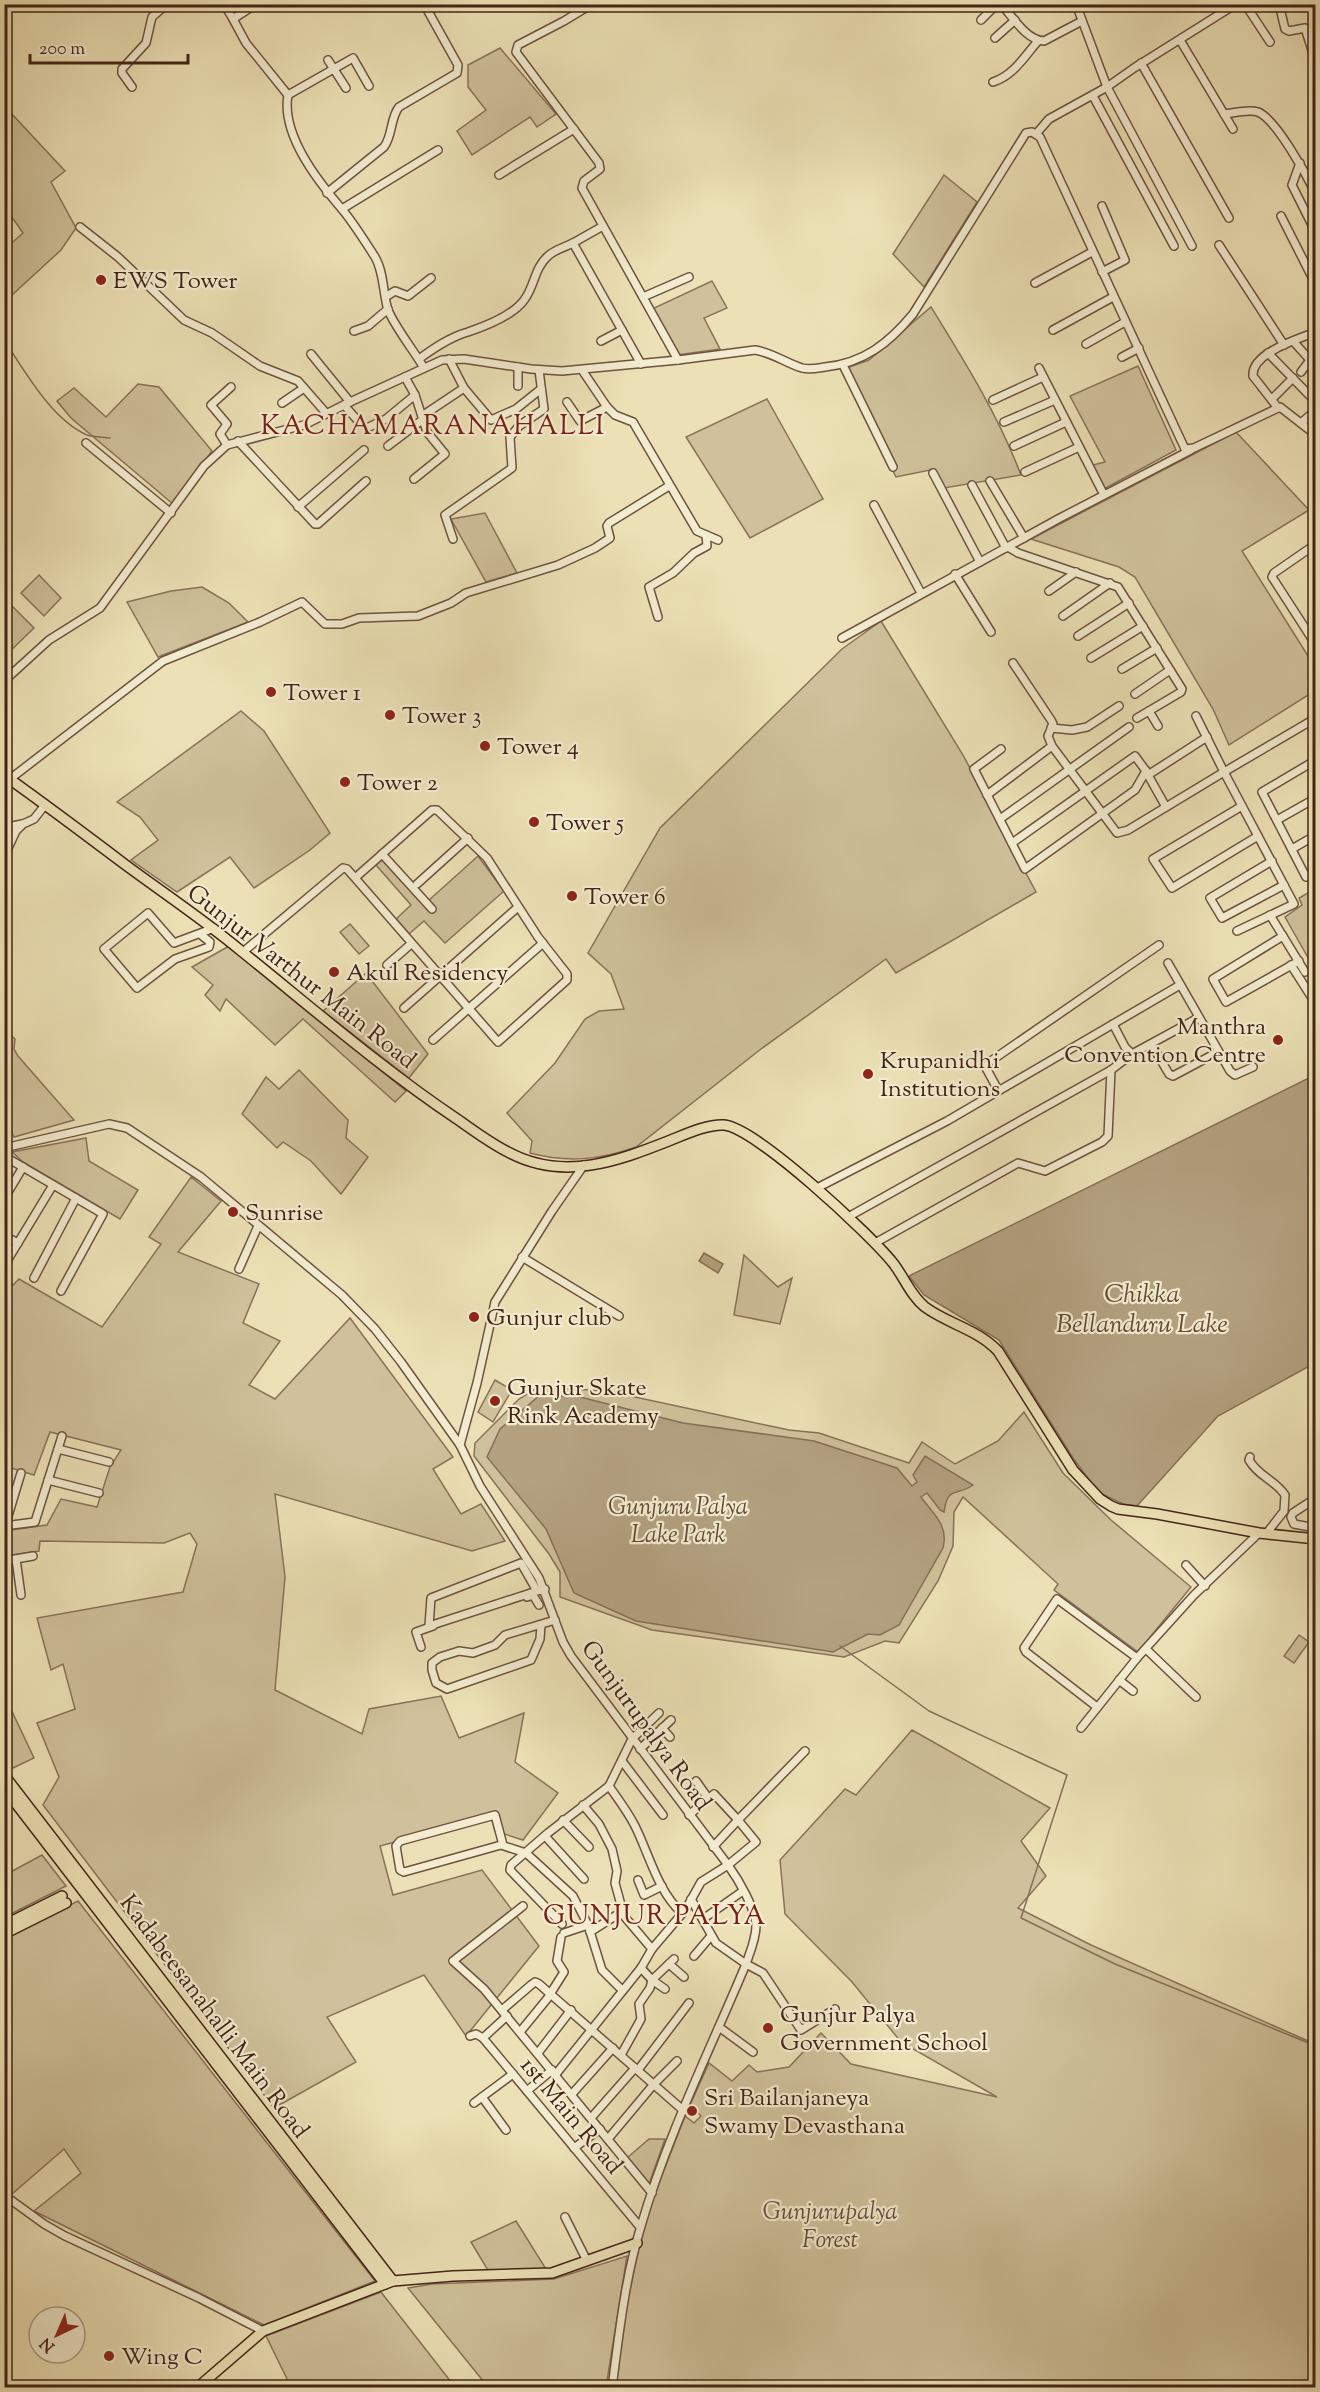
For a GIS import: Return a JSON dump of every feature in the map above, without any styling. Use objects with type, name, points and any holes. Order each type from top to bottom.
[{"type":"main road","name":"Gunjur Varthur Main Road","points":[[7,777],[216,930],[428,1099],[507,1152],[548,1167],[584,1165],[622,1160],[685,1134],[718,1125],[728,1125],[764,1146],[817,1188],[875,1243],[893,1263],[915,1297],[926,1307],[976,1333],[998,1351],[1073,1470],[1100,1499],[1118,1509],[1263,1533],[1316,1539]]},
{"type":"main road","name":"Kadabeesanahalli Main Road","points":[[4,1775],[389,2283]]},
{"type":"main road","name":"Kadabeesanahalli Main Road","points":[[4,1788],[86,1886]]},
{"type":"main road","points":[[4,1925],[64,1900],[4,1934]]},
{"type":"main road","points":[[197,2388],[263,2331],[389,2283],[453,2276],[552,2273],[637,2243]]},
{"type":"street","points":[[132,87],[122,73],[122,69],[146,43],[152,17],[166,4]]},
{"type":"street","points":[[224,4],[246,42],[288,95],[286,106],[292,130],[312,174],[342,209],[378,263],[388,309],[424,368]]},
{"type":"street","points":[[232,19],[256,4]]},
{"type":"street","points":[[327,193],[390,140],[395,112],[399,107],[457,73],[458,65],[424,4]]},
{"type":"street","points":[[592,4],[515,48],[600,166],[600,169],[584,181],[582,188],[678,360]]},
{"type":"street","points":[[981,20],[999,4],[1028,34],[1044,41],[1082,21]]},
{"type":"street","points":[[1076,4],[1107,87],[1192,246]]},
{"type":"street","points":[[1036,134],[1049,119],[1093,96],[1236,4]]},
{"type":"street","points":[[1245,4],[1270,42]]},
{"type":"street","points":[[1279,4],[1285,29],[1289,31],[1305,28],[1316,63]]},
{"type":"street","points":[[995,38],[1015,20]]},
{"type":"street","points":[[993,82],[1013,72],[1038,40]]},
{"type":"street","points":[[1180,40],[1233,129]]},
{"type":"street","points":[[288,95],[353,58],[369,86]]},
{"type":"street","points":[[327,60],[346,88]]},
{"type":"street","points":[[1141,63],[1229,218]]},
{"type":"street","points":[[1093,96],[1174,246]]},
{"type":"street","points":[[1224,114],[1258,112],[1280,133],[1300,163],[1316,194]]},
{"type":"street","points":[[499,175],[574,129]]},
{"type":"street","points":[[4,681],[49,640],[100,608],[204,466],[227,445],[304,425],[424,368],[446,360],[464,359],[539,370],[582,370],[755,350],[768,352],[807,369],[843,364],[872,353],[902,327],[927,293],[1026,133],[1032,132],[1040,137],[1181,444],[1185,449],[1194,448]]},
{"type":"street","points":[[342,209],[438,150]]},
{"type":"street","points":[[1300,163],[1292,185],[1316,233]]},
{"type":"street","points":[[1102,206],[1125,260],[1102,272]]},
{"type":"street","points":[[1281,216],[1316,285]]},
{"type":"street","points":[[419,359],[435,348],[513,311],[527,298],[536,274],[548,256],[603,226]]},
{"type":"street","points":[[80,227],[118,257],[184,320],[217,336],[260,366],[291,377],[326,413]]},
{"type":"street","points":[[573,243],[641,364]]},
{"type":"street","points":[[1219,244],[1284,345]]},
{"type":"street","points":[[1035,283],[1092,252]]},
{"type":"street","points":[[643,297],[689,277]]},
{"type":"street","points":[[387,296],[395,291],[408,296],[431,278]]},
{"type":"street","points":[[1053,330],[1113,297]]},
{"type":"street","points":[[354,331],[368,326],[388,309]]},
{"type":"street","points":[[1086,344],[1125,322]]},
{"type":"street","points":[[601,341],[622,330]]},
{"type":"street","points":[[1278,408],[1253,376],[1255,365],[1268,353],[1316,332]]},
{"type":"street","points":[[1293,341],[1310,360],[1301,372]]},
{"type":"street","points":[[435,348],[488,418],[494,421],[516,409],[541,389]]},
{"type":"street","points":[[1122,357],[1138,348]]},
{"type":"street","points":[[1268,353],[1314,397]]},
{"type":"street","points":[[311,354],[359,422]]},
{"type":"street","points":[[843,364],[893,467]]},
{"type":"street","points":[[518,367],[518,386]]},
{"type":"street","points":[[1039,368],[1104,495]]},
{"type":"street","points":[[453,539],[445,515],[512,468],[510,437],[519,426],[544,409],[539,370]]},
{"type":"street","points":[[582,370],[607,407],[615,414],[633,422],[697,531],[718,540]]},
{"type":"street","points":[[405,377],[415,395],[427,432],[445,453],[414,479]]},
{"type":"street","points":[[993,400],[1043,377]]},
{"type":"street","points":[[1272,399],[1293,378]]},
{"type":"street","points":[[227,445],[220,434],[227,424],[211,405],[231,387]]},
{"type":"street","points":[[282,404],[304,388]]},
{"type":"street","points":[[388,446],[464,388]]},
{"type":"street","points":[[369,427],[386,419],[415,395]]},
{"type":"street","points":[[1004,422],[1055,400]]},
{"type":"street","points":[[567,402],[580,421],[607,407]]},
{"type":"street","points":[[842,638],[921,592],[1104,495],[1278,408],[1284,408],[1316,435]]},
{"type":"street","points":[[1301,423],[1316,410]]},
{"type":"street","points":[[1014,446],[1066,422]]},
{"type":"street","points":[[238,441],[311,521],[318,524],[366,481]]},
{"type":"street","points":[[86,443],[171,513]]},
{"type":"street","points":[[1025,472],[1079,447]]},
{"type":"street","points":[[298,507],[364,450]]},
{"type":"street","points":[[933,473],[980,562]]},
{"type":"street","points":[[990,481],[1024,538]]},
{"type":"street","points":[[972,485],[1007,547],[1018,553],[1118,587],[1157,648],[1181,692],[1137,718]]},
{"type":"street","points":[[7,777],[163,661],[260,622],[302,602],[325,624],[342,624],[359,618],[418,616],[450,603],[466,593],[558,565],[595,548],[610,538],[607,526],[609,523],[669,486]]},
{"type":"street","points":[[935,496],[943,492]]},
{"type":"street","points":[[874,505],[921,592]]},
{"type":"street","points":[[658,617],[649,587],[673,573],[694,553],[707,546],[706,535]]},
{"type":"street","points":[[1316,544],[1272,577],[1316,645]]},
{"type":"street","points":[[1049,591],[1076,572]]},
{"type":"street","points":[[955,574],[991,632]]},
{"type":"street","points":[[1063,616],[1110,583]]},
{"type":"street","points":[[1078,636],[1129,603]]},
{"type":"street","points":[[1091,658],[1143,626]]},
{"type":"street","points":[[1122,669],[1157,648]]},
{"type":"street","points":[[1013,663],[1053,724],[1048,736],[1053,746],[1117,833],[1128,830],[1316,718]]},
{"type":"street","points":[[1135,693],[1170,670]]},
{"type":"street","points":[[1051,728],[1072,730],[1087,727],[1119,706]]},
{"type":"street","points":[[1149,711],[1158,726]]},
{"type":"street","points":[[1196,716],[1294,904],[1237,932]]},
{"type":"street","points":[[1000,819],[1129,727]]},
{"type":"street","points":[[1001,748],[974,769],[1025,869],[1135,790],[1147,773],[1207,737]]},
{"type":"street","points":[[987,795],[1053,746]]},
{"type":"street","points":[[1012,843],[1136,756],[1166,807]]},
{"type":"street","points":[[1316,760],[1262,792],[1306,877],[1316,871]]},
{"type":"street","points":[[1277,820],[1316,798]]},
{"type":"street","points":[[4,825],[8,827],[23,824],[34,819],[45,805]]},
{"type":"street","points":[[1242,806],[1153,859],[1172,888],[1258,836]]},
{"type":"street","points":[[243,952],[342,868],[347,869],[356,878],[498,1042],[567,980],[567,974],[518,907],[506,884],[487,858],[437,810],[432,810],[356,878]]},
{"type":"street","points":[[4,858],[14,834],[23,824]]},
{"type":"street","points":[[1292,849],[1316,835]]},
{"type":"street","points":[[417,884],[468,838]]},
{"type":"street","points":[[382,855],[432,909]]},
{"type":"street","points":[[1272,861],[1210,898],[1218,915],[1222,918],[1284,885]]},
{"type":"street","points":[[404,1008],[518,907]]},
{"type":"street","points":[[182,956],[148,913],[104,950],[136,988],[175,959],[209,947],[210,942],[203,937]]},
{"type":"street","points":[[1270,915],[1305,972]]},
{"type":"street","points":[[174,944],[203,937],[216,930]]},
{"type":"street","points":[[1283,936],[1214,979],[1226,1002],[1299,961]]},
{"type":"street","points":[[433,1040],[543,943]]},
{"type":"street","points":[[387,965],[411,944]]},
{"type":"street","points":[[998,1090],[986,1068],[988,1063],[1158,945]]},
{"type":"street","points":[[1168,963],[1230,1071],[1235,1075],[1253,1067]]},
{"type":"street","points":[[1291,965],[1316,1004]]},
{"type":"street","points":[[817,1188],[947,1121],[1180,985]]},
{"type":"street","points":[[848,1217],[1111,1070],[1132,1054],[1198,1018]]},
{"type":"street","points":[[1113,1024],[1125,1047],[1132,1054]]},
{"type":"street","points":[[1152,1045],[1169,1074],[1173,1076],[1218,1052]]},
{"type":"street","points":[[875,1243],[1018,1163],[1045,1171],[1102,1142],[1108,1136],[1111,1070]]},
{"type":"street","name":"Gunjurupalya Road","points":[[4,1148],[109,1124],[127,1128],[201,1177],[336,1290],[375,1329],[460,1445],[480,1486],[550,1602],[565,1647],[728,1865],[743,1891],[756,1923],[746,1964],[684,2110],[640,2227],[622,2310],[612,2388]]},
{"type":"street","points":[[4,1159],[23,1167],[103,1214],[61,1291]]},
{"type":"street","points":[[460,1445],[495,1302],[522,1257],[584,1165]]},
{"type":"street","points":[[4,1199],[23,1167]]},
{"type":"street","points":[[4,1266],[53,1185]]},
{"type":"street","points":[[34,1278],[76,1198]]},
{"type":"street","points":[[239,1269],[258,1226]]},
{"type":"street","points":[[4,1236],[18,1243]]},
{"type":"street","points":[[522,1257],[619,1316]]},
{"type":"street","points":[[21,1473],[5,1526],[35,1522],[62,1436]]},
{"type":"street","points":[[58,1449],[109,1462]]},
{"type":"street","points":[[1081,1728],[1137,1659],[1204,1586],[1284,1511],[1285,1495],[1274,1481],[1258,1473],[1249,1460],[1250,1457]]},
{"type":"street","points":[[48,1480],[99,1493]]},
{"type":"street","points":[[1316,1498],[1293,1513],[1291,1518],[1294,1524],[1316,1528]]},
{"type":"street","points":[[4,1561],[33,1556]]},
{"type":"street","points":[[16,1558],[21,1595]]},
{"type":"street","points":[[521,1563],[541,1590],[429,1626],[431,1598],[521,1563]]},
{"type":"street","points":[[1186,1565],[1204,1586]]},
{"type":"street","points":[[421,1647],[417,1631],[533,1595],[539,1605],[541,1602],[550,1602]]},
{"type":"street","points":[[1097,1707],[1024,1648],[1057,1599],[1137,1659]]},
{"type":"street","points":[[541,1624],[540,1639],[531,1660],[447,1689],[436,1683],[432,1663],[440,1657],[459,1651],[473,1653],[495,1645],[505,1635],[541,1624],[555,1620]]},
{"type":"street","points":[[1146,1649],[1196,1697]]},
{"type":"street","points":[[1119,1680],[1133,1691]]},
{"type":"street","points":[[562,1924],[510,1870],[511,1865],[563,1820],[609,1786],[632,1739],[659,1713]]},
{"type":"street","points":[[640,1749],[671,1720]]},
{"type":"street","points":[[662,1728],[670,1737]]},
{"type":"street","points":[[713,1847],[805,1750]]},
{"type":"street","points":[[622,1761],[663,1815]]},
{"type":"street","points":[[696,1781],[708,1798]]},
{"type":"street","points":[[609,1786],[634,1824],[670,1900],[682,1913]]},
{"type":"street","points":[[527,2091],[554,2072],[593,2030],[641,1968],[652,1949],[682,1913],[701,1882],[728,1865],[756,1842],[714,1794],[689,1815]]},
{"type":"street","points":[[583,1805],[599,1824],[612,1849],[617,1871],[615,1883],[624,1916],[652,1949]]},
{"type":"street","points":[[503,1845],[495,1815],[400,1841],[396,1845],[400,1870],[404,1872],[503,1845],[526,1853],[573,1896],[589,1928],[602,1970],[622,1990]]},
{"type":"street","points":[[563,1820],[589,1848]]},
{"type":"street","points":[[545,1836],[584,1879]]},
{"type":"street","points":[[638,1880],[644,1895],[662,1886]]},
{"type":"street","points":[[703,1919],[743,1891]]},
{"type":"street","points":[[691,1899],[711,1936],[723,1949],[746,1964],[764,1972],[801,2030],[835,2009]]},
{"type":"street","points":[[524,1906],[453,1961],[484,1989],[505,2013],[652,2193]]},
{"type":"street","points":[[520,2032],[564,1972],[557,1960],[562,1935],[589,1928],[622,1911]]},
{"type":"street","points":[[694,1956],[711,1936]]},
{"type":"street","points":[[621,2055],[641,2019],[640,2001],[650,1989],[652,1980],[672,1961],[684,1977]]},
{"type":"street","points":[[641,1968],[664,1989]]},
{"type":"street","points":[[470,2036],[476,2034],[483,2038],[535,1982],[571,2010],[684,2110]]},
{"type":"street","points":[[591,2118],[636,2069],[689,2003]]},
{"type":"street","points":[[538,2053],[571,2010]]},
{"type":"street","points":[[719,2027],[753,2052]]},
{"type":"street","name":"1st Main Road","points":[[483,2038],[640,2227]]},
{"type":"street","points":[[572,2094],[613,2048]]},
{"type":"street","points":[[608,2139],[654,2084],[677,2061]]},
{"type":"street","points":[[474,2103],[513,2074]]},
{"type":"street","points":[[482,2097],[506,2130]]},
{"type":"street","points":[[574,2148],[600,2129]]},
{"type":"street","points":[[4,2195],[65,2236],[263,2331]]},
{"type":"street","points":[[565,2217],[587,2261]]},
{"type":"green space","points":[[500,48],[556,114],[537,127],[530,117],[472,155],[457,131],[486,110],[468,87],[468,65]]},
{"type":"green space","points":[[10,112],[65,171],[51,182],[76,228],[61,250],[12,295],[5,294],[5,249],[23,233],[5,207],[5,117]]},
{"type":"green space","points":[[944,175],[977,202],[924,287],[893,254]]},
{"type":"green space","points":[[712,281],[727,308],[704,318],[720,349],[677,355],[652,309]]},
{"type":"green space","points":[[931,307],[991,410],[1021,475],[944,488],[935,469],[896,477],[841,370],[869,360]]},
{"type":"green space","points":[[1138,366],[1176,450],[1104,489],[1093,465],[1105,462],[1070,396]]},
{"type":"green space","points":[[138,384],[159,387],[212,451],[173,504],[71,418],[57,401],[74,388],[106,417]]},
{"type":"green space","points":[[767,399],[823,499],[750,538],[686,437]]},
{"type":"green space","points":[[1236,432],[1309,510],[1242,551],[1315,667],[1316,690],[1229,745],[1213,709],[1135,577],[1119,567],[1031,539]]},
{"type":"green space","points":[[485,513],[517,573],[486,582],[451,519]]},
{"type":"green space","points":[[39,575],[61,598],[44,616],[21,593]]},
{"type":"green space","points":[[202,587],[229,603],[248,622],[158,657],[127,602],[171,591]]},
{"type":"green space","points":[[5,599],[34,628],[5,656]]},
{"type":"green space","points":[[881,621],[963,755],[1036,892],[896,973],[886,959],[761,1049],[636,1147],[609,1155],[583,1159],[557,1158],[530,1153],[532,1141],[507,1113],[555,1063],[585,1019],[599,1011],[624,1009],[611,974],[588,953],[660,828],[842,649]]},
{"type":"green space","points":[[241,711],[264,731],[330,833],[310,850],[254,888],[230,857],[177,892],[131,860],[158,840],[140,817],[117,802]]},
{"type":"green space","points":[[387,855],[428,901],[478,856],[504,891],[445,943],[424,921],[409,934],[396,919],[411,905],[376,865]]},
{"type":"green space","points":[[1315,889],[1315,970],[1285,917],[1302,905],[1299,898]]},
{"type":"green space","points":[[350,924],[369,946],[359,954],[340,932]]},
{"type":"green space","points":[[229,946],[406,1091],[395,1102],[303,1019],[275,1045],[226,999],[220,1011],[205,995],[213,985],[192,967]]},
{"type":"green space","points":[[366,973],[428,1054],[409,1078],[323,1011]]},
{"type":"green space","points":[[4,1029],[15,1039],[14,1049],[18,1056],[74,1120],[14,1137],[5,1119]]},
{"type":"green space","points":[[299,1070],[348,1120],[346,1138],[368,1157],[341,1194],[311,1161],[283,1142],[277,1148],[242,1114],[266,1077],[279,1089]]},
{"type":"green space","points":[[86,1138],[89,1161],[138,1190],[120,1219],[23,1162],[12,1152]]},
{"type":"green space","points":[[191,1177],[221,1201],[178,1252],[259,1284],[243,1323],[280,1341],[249,1385],[275,1399],[350,1318],[453,1457],[433,1469],[461,1514],[481,1504],[505,1541],[472,1551],[275,1494],[285,1577],[275,1690],[362,1734],[369,1709],[441,1696],[459,1738],[524,1713],[515,1762],[558,1793],[523,1840],[495,1831],[491,1816],[380,1846],[393,1895],[482,1870],[539,1946],[466,2036],[424,1975],[327,2017],[356,2062],[274,2108],[43,1805],[59,1777],[37,1723],[75,1709],[63,1664],[51,1670],[37,1618],[183,1592],[197,1544],[190,1533],[164,1543],[40,1541],[39,1551],[5,1556],[4,1531],[47,1525],[61,1499],[97,1507],[110,1467],[121,1450],[50,1432],[34,1475],[5,1466],[5,1285],[10,1288],[19,1279],[102,1327],[161,1244],[149,1237]]},
{"type":"green space","points":[[744,1255],[778,1287],[792,1278],[780,1324],[734,1315]]},
{"type":"green space","name":"Gunjur Skate Rink Academy","points":[[495,1380],[512,1390],[493,1422],[478,1412]]},
{"type":"green space","name":"Gunjuru Palya Lake Park","points":[[538,1387],[607,1391],[789,1430],[819,1433],[909,1463],[922,1442],[955,1464],[998,1441],[1024,1412],[1063,1473],[1111,1520],[1191,1587],[1138,1652],[1054,1590],[1058,1584],[963,1497],[954,1512],[953,1546],[938,1581],[899,1643],[885,1641],[844,1657],[652,1630],[560,1597],[560,1572],[549,1554],[474,1456],[475,1443],[519,1399]]},
{"type":"green space","points":[[1299,1635],[1309,1642],[1294,1663],[1284,1656]]},
{"type":"green space","points":[[8,1703],[34,1758],[13,1768],[5,1757],[5,1704]]},
{"type":"green space","name":"Gunjurupalya Forest","points":[[912,1730],[1050,1808],[1021,1841],[1046,1876],[1018,1908],[1091,1945],[1315,2044],[1315,2387],[615,2388],[626,2309],[644,2222],[685,2116],[694,2123],[701,2116],[690,2105],[709,2063],[732,2081],[749,2065],[757,2072],[789,2067],[821,2033],[851,2064],[997,2097],[901,2042],[852,1982],[785,1914],[780,1860],[845,1789],[856,1795]]},
{"type":"green space","points":[[42,1855],[66,1886],[5,1917],[5,1875]]},
{"type":"green space","points":[[78,1901],[375,2281],[264,2325],[34,2211],[81,2173],[64,2149],[12,2194],[5,2188],[5,1938]]},
{"type":"green space","points":[[649,2139],[665,2139],[649,2184],[627,2158]]},
{"type":"green space","points":[[516,2221],[546,2269],[489,2272],[471,2242]]},
{"type":"green space","points":[[627,2256],[606,2387],[488,2387],[408,2288],[432,2284],[554,2279]]},
{"type":"green space","points":[[381,2292],[455,2387],[291,2387],[266,2336]]},
{"type":"water","name":"Chikka Bellanduru Lake","points":[[1315,1075],[1315,1363],[1218,1416],[1137,1506],[1123,1504],[1098,1492],[1073,1458],[999,1340],[924,1295],[909,1276]]},
{"type":"water","points":[[704,1253],[723,1264],[718,1273],[699,1261]]},
{"type":"water","name":"Gunjuru Palya Lake Park","points":[[539,1396],[576,1396],[683,1423],[814,1441],[897,1468],[912,1486],[917,1482],[913,1475],[925,1456],[973,1485],[950,1495],[944,1512],[927,1493],[921,1497],[942,1526],[943,1548],[899,1625],[880,1635],[868,1634],[833,1652],[636,1621],[574,1593],[546,1529],[487,1457],[500,1429]]},
{"type":"waterway","points":[[4,340],[40,393],[62,418],[87,435],[110,438]]},
{"type":"waterway","points":[[840,1646],[929,1711],[1067,1775],[1021,1918],[1115,1964],[1316,2046]]},
{"type":"place","name":"EWS Tower","points":[[101,280]]},
{"type":"place","name":"Tower 1","points":[[271,692]]},
{"type":"place","name":"Tower 3","points":[[390,715]]},
{"type":"place","name":"Tower 4","points":[[485,746]]},
{"type":"place","name":"Tower 2","points":[[345,782]]},
{"type":"place","name":"Tower 5","points":[[534,822]]},
{"type":"place","name":"Tower 6","points":[[572,896]]},
{"type":"place","name":"Akul Residency","points":[[334,972]]},
{"type":"place","name":"Manthra Convention Centre","points":[[1278,1040]]},
{"type":"place","name":"Krupanidhi Institutions","points":[[868,1074]]},
{"type":"place","name":"Sunrise","points":[[233,1212]]},
{"type":"place","name":"Gunjur club","points":[[474,1317]]},
{"type":"place","name":"Gunjur Skate Rink Academy","points":[[495,1401]]},
{"type":"place","name":"Gunjur Palya Government School","points":[[768,2028]]},
{"type":"place","name":"Sri Bailanjaneya Swamy Devasthana","points":[[692,2111]]},
{"type":"place","name":"Wing C","points":[[109,2356]]},
{"type":"district","name":"KACHAMARANAHALLI","points":[[433,425]]},
{"type":"district","name":"GUNJUR PALYA","points":[[655,1915]]}]
